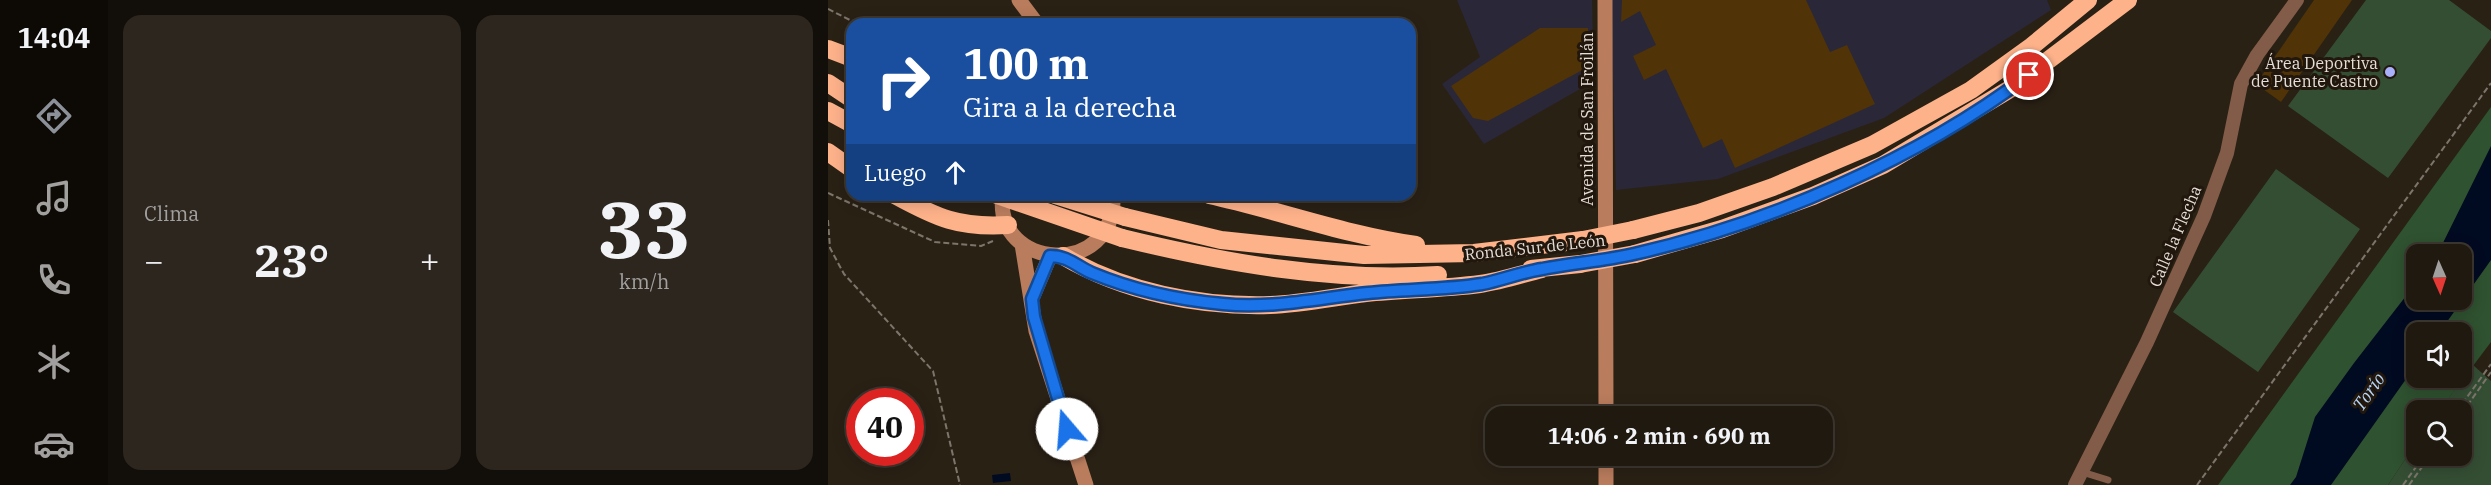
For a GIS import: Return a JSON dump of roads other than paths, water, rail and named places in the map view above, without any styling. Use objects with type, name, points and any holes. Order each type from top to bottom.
[{"type":"highway","name":"Ronda Sur de León","points":[[1074,201],[1125,217],[1221,240],[1364,255],[1474,253],[1583,240],[1699,213],[1773,187],[1872,145],[1971,90],[2032,46],[2088,0]]},
{"type":"highway","name":"Ronda Sur de León","points":[[1014,201],[1122,238],[1205,258],[1288,270],[1352,276],[1420,277],[1542,269],[1580,264],[1635,254],[1722,229],[1813,196],[1883,165],[2010,89],[2128,0]]},
{"type":"highway","points":[[828,49],[846,56]]},
{"type":"highway","points":[[828,83],[846,95]]},
{"type":"highway","points":[[828,111],[846,121]]},
{"type":"highway","points":[[828,152],[846,165]]},
{"type":"highway","points":[[907,201],[944,220],[1015,234]]},
{"type":"highway","points":[[1237,201],[1375,239],[1474,253]]},
{"type":"highway","points":[[1057,256],[1091,272],[1144,290],[1225,304],[1271,305],[1365,293],[1481,284],[1542,269]]},
{"type":"street","points":[[1019,0],[1032,18]]},
{"type":"street","name":"Avenida de San Froilán","points":[[1605,0],[1606,406]]},
{"type":"street","name":"Calle la Flecha","points":[[2075,485],[2147,342],[2204,216],[2227,153],[2241,84],[2257,55],[2297,0]]},
{"type":"street","points":[[1003,201],[1004,213],[1015,234],[1032,299],[1036,331],[1086,485]]},
{"type":"street","points":[[1015,234],[1035,252],[1057,256],[1077,253],[1101,237],[1113,211],[1113,201]]},
{"type":"street","points":[[1032,299],[1057,256]]},
{"type":"street","points":[[1606,466],[1606,485]]},
{"type":"lane","points":[[2082,472],[2108,480]]},
{"type":"water","points":[[2491,146],[2491,260],[2472,287],[2472,244],[2442,244]]},
{"type":"water","name":"Torío","points":[[2406,296],[2406,310],[2455,310],[2447,322],[2406,322],[2406,379],[2331,485],[2290,485],[2296,477],[2315,417]]},
{"type":"water","points":[[1010,473],[1011,481],[993,483],[992,475]]},
{"type":"place","name":"Área Deportiva de Puente Castro","points":[[2390,72]]}]
